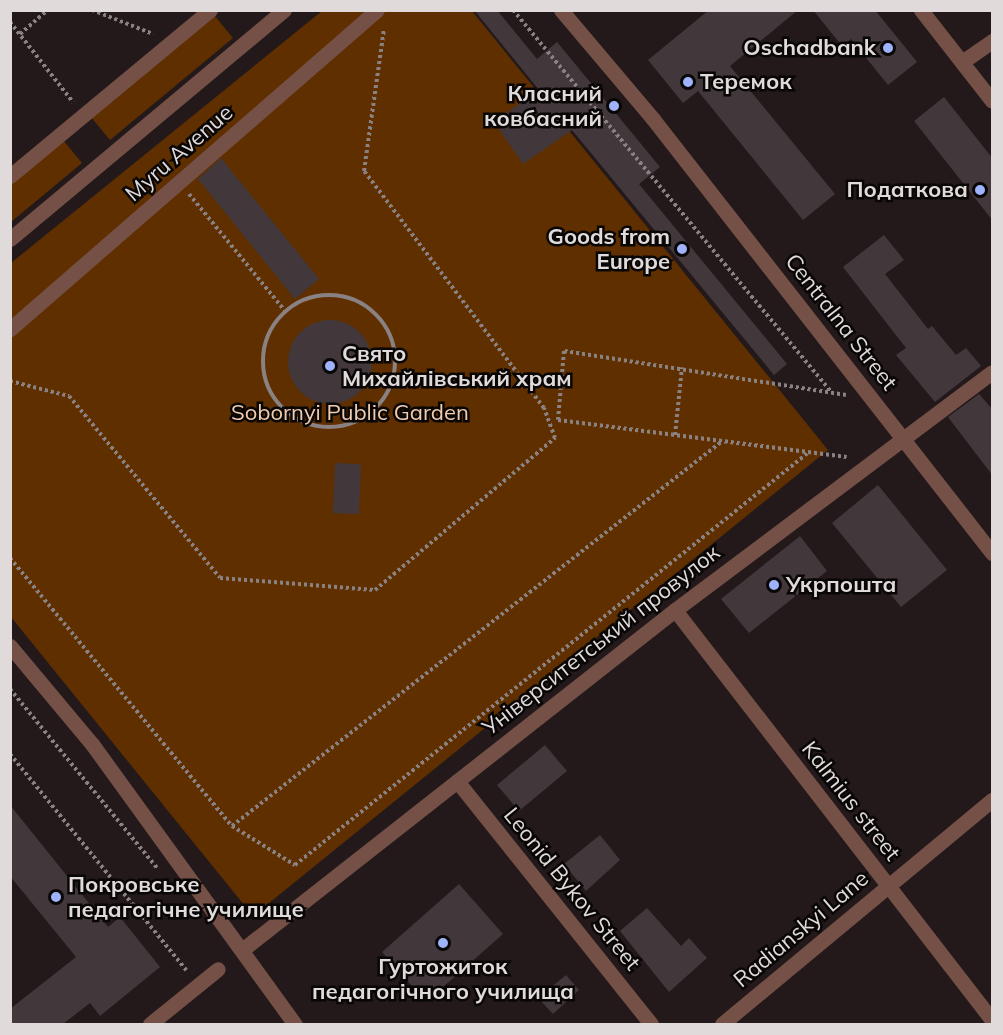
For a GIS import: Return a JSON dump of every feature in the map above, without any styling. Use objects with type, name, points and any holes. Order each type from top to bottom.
[{"type":"street","name":"Myru Avenue","points":[[10,239],[284,10]]},
{"type":"street","name":"Centralna Street","points":[[561,10],[653,119],[993,553]]},
{"type":"street","points":[[921,10],[993,101]]},
{"type":"street","points":[[10,176],[210,11]]},
{"type":"street","name":"Myru Avenue","points":[[10,329],[179,182],[381,16]]},
{"type":"street","points":[[962,62],[993,41]]},
{"type":"street","name":"Університетський провулок","points":[[242,950],[675,610],[993,372]]},
{"type":"street","name":"Kalmius street","points":[[675,610],[993,1020]]},
{"type":"street","points":[[10,646],[92,744],[295,1024]]},
{"type":"street","name":"Leonid Bykov Street","points":[[458,781],[651,1024]]},
{"type":"street","name":"Radianskyi Lane","points":[[722,1024],[888,885],[993,801]]},
{"type":"street","points":[[150,1024],[218,969]]},
{"type":"path","points":[[20,34],[48,10]]},
{"type":"path","points":[[92,10],[173,41]]},
{"type":"path","points":[[513,10],[831,392]]},
{"type":"path","points":[[10,381],[69,396],[220,578],[375,590],[555,438],[544,408],[364,171],[381,16]]},
{"type":"path","points":[[10,22],[84,115]]},
{"type":"path","points":[[179,182],[285,311]]},
{"type":"path","points":[[337,294],[355,300],[384,324],[395,360],[393,379],[373,411],[357,421],[335,427],[313,425],[292,416],[275,400],[265,381],[262,358],[267,336],[285,311],[296,302],[318,295],[337,294]]},
{"type":"path","points":[[873,399],[682,367],[564,351],[558,420],[875,461]]},
{"type":"path","points":[[675,435],[682,367]]},
{"type":"path","points":[[232,826],[722,441]]},
{"type":"path","points":[[10,558],[232,826],[296,865],[809,452]]},
{"type":"path","points":[[10,689],[165,878]]},
{"type":"path","points":[[10,754],[199,985]]},
{"type":"green space","name":"Sobornyi Public Garden","points":[[322,11],[472,11],[828,450],[253,916],[11,617],[11,263]]},
{"type":"green space","points":[[214,15],[233,38],[110,140],[91,117]]},
{"type":"green space","points":[[63,140],[82,163],[11,222],[11,183]]},
{"type":"building","points":[[474,10],[497,10],[537,59],[557,42],[660,167],[639,184],[787,364],[774,375],[572,130],[523,164],[494,122],[539,90]]},
{"type":"building","points":[[709,10],[798,10],[730,66],[835,194],[803,220],[698,91],[683,103],[648,60]]},
{"type":"building","points":[[813,10],[875,10],[917,62],[888,85],[851,39],[842,46]]},
{"type":"building","name":"Податкова","points":[[944,97],[993,159],[993,221],[914,121]]},
{"type":"building","points":[[221,158],[319,279],[295,299],[198,179]]},
{"type":"building","points":[[884,235],[904,260],[885,274],[928,329],[932,326],[956,355],[966,348],[981,366],[935,402],[896,355],[906,348],[843,267]]},
{"type":"building","name":"Свято Михайлівський храм","points":[[330,320],[346,323],[365,339],[372,362],[369,378],[353,397],[330,404],[314,401],[295,385],[288,362],[291,346],[307,327]]},
{"type":"building","points":[[979,394],[993,410],[993,476],[948,417]]},
{"type":"building","points":[[335,463],[361,464],[359,514],[333,513]]},
{"type":"building","points":[[878,485],[947,570],[901,607],[832,523]]},
{"type":"building","name":"Укрпошта","points":[[800,536],[827,571],[749,633],[721,599]]},
{"type":"building","points":[[545,745],[567,771],[519,811],[497,785]]},
{"type":"building","name":"Покровське педагогічне училище","points":[[10,805],[108,927],[120,917],[160,967],[100,1016],[90,1003],[63,1024],[10,1024],[10,1009],[76,957],[10,876]]},
{"type":"building","points":[[600,835],[620,860],[586,891],[564,864]]},
{"type":"building","name":"Гуртожиток педагогічного училища","points":[[459,884],[503,934],[426,1002],[382,952]]},
{"type":"building","points":[[647,908],[681,946],[689,938],[707,958],[669,992],[620,931]]},
{"type":"building","points":[[566,975],[579,990],[553,1014],[538,998]]},
{"type":"place","name":"Oschadbank","points":[[888,48]]},
{"type":"place","name":"Теремок","points":[[688,82]]},
{"type":"place","name":"Класний ковбасний","points":[[614,106]]},
{"type":"place","name":"Податкова","points":[[980,190]]},
{"type":"place","name":"Goods from Europe","points":[[682,249]]},
{"type":"place","name":"Свято Михайлівський храм","points":[[330,366]]},
{"type":"place","name":"Укрпошта","points":[[774,585]]},
{"type":"place","name":"Покровське педагогічне училище","points":[[56,897]]},
{"type":"place","name":"Гуртожиток педагогічного училища","points":[[443,943]]}]
